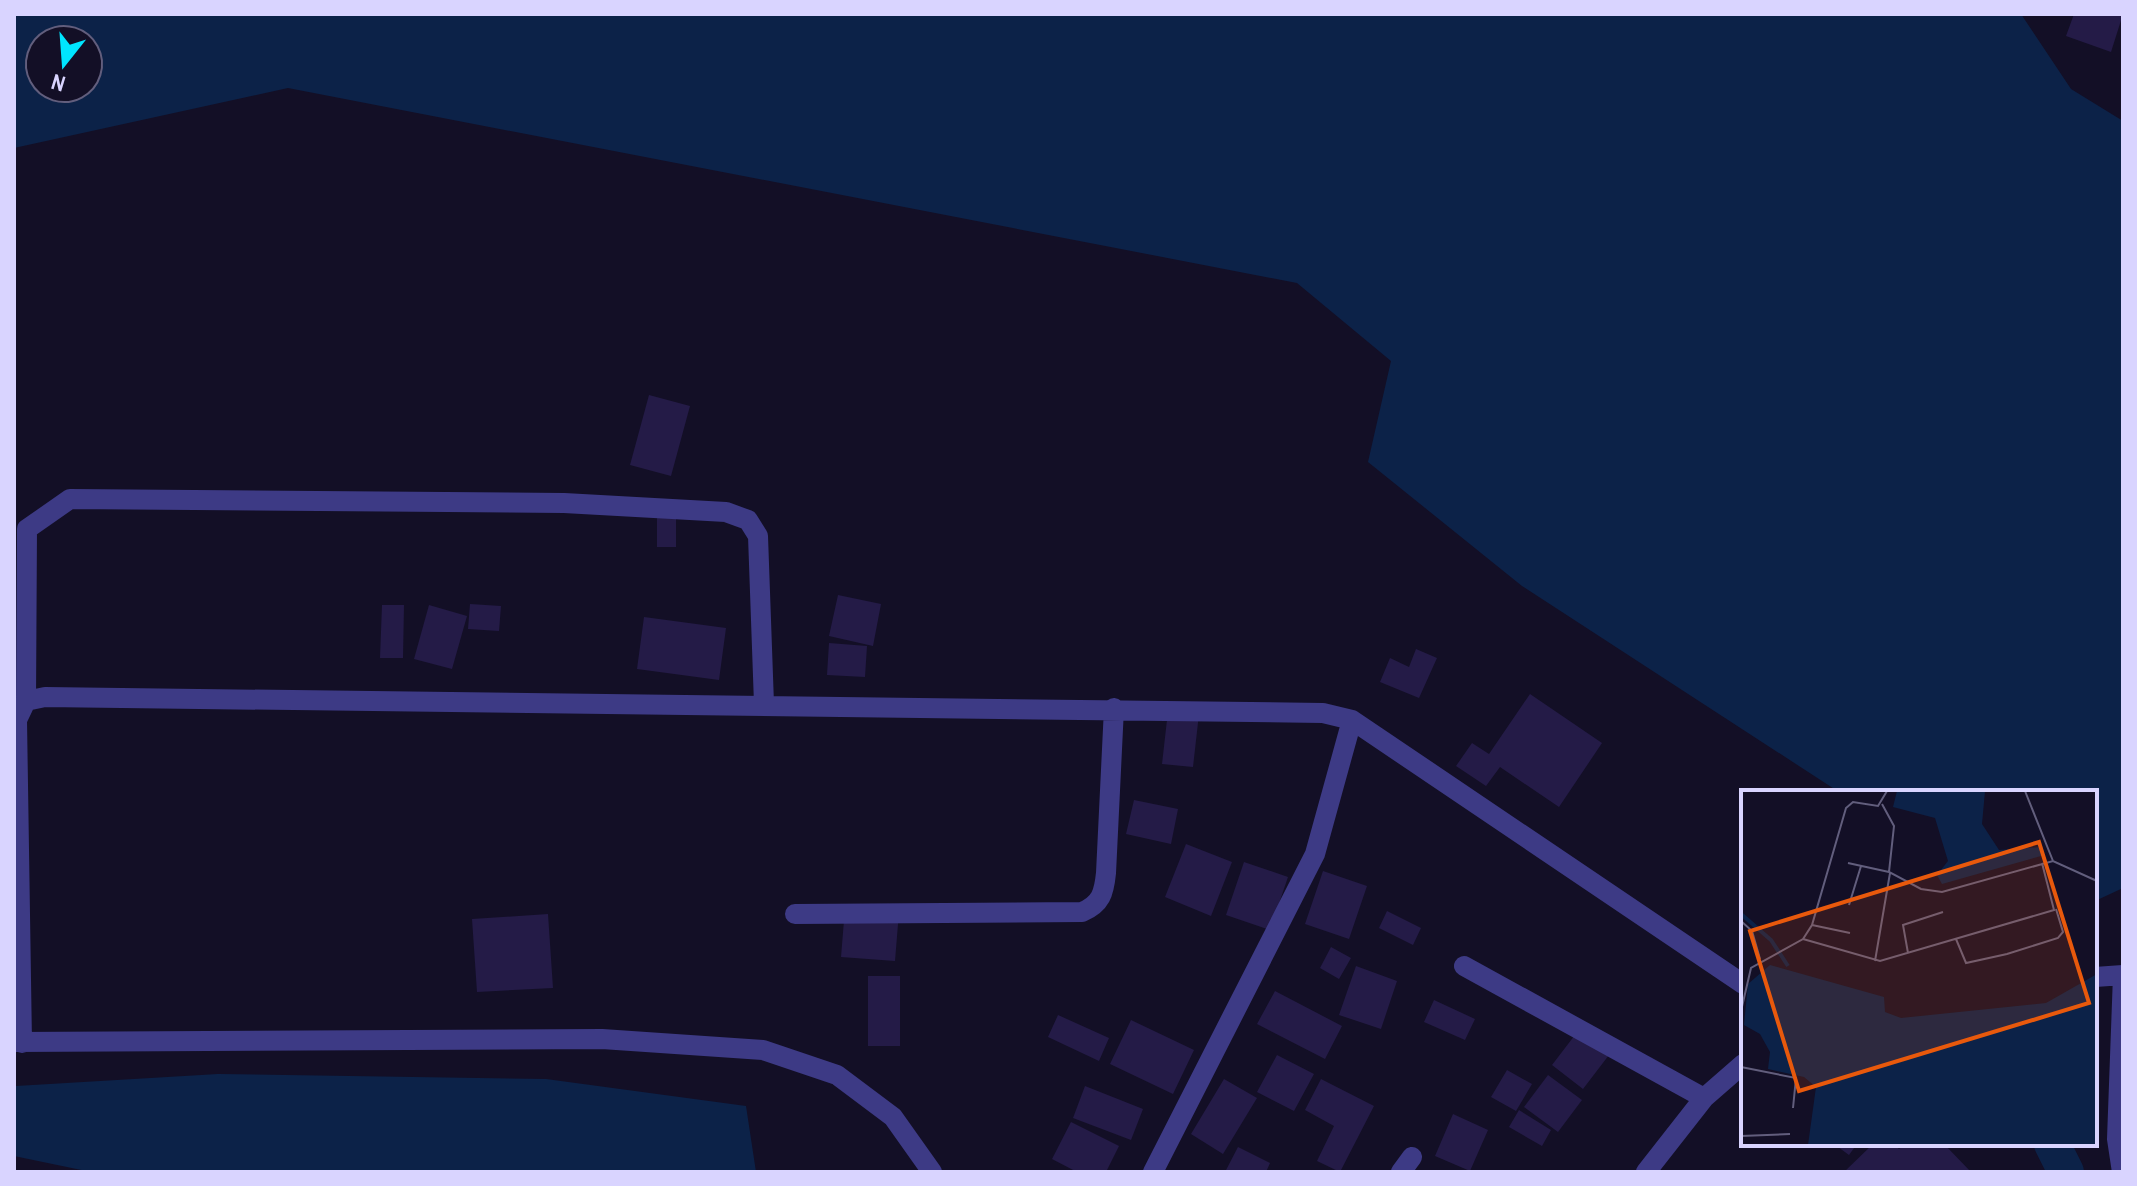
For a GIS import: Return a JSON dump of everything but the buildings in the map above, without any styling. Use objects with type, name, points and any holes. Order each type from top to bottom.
[{"type":"street","points":[[764,704],[758,536],[748,520],[711,511],[449,500],[70,499],[27,529],[26,701],[17,720],[18,1042],[602,1039],[763,1050],[837,1075],[893,1117],[932,1172]]},
{"type":"street","points":[[26,701],[45,697],[1323,713],[1352,720],[1741,983]]},
{"type":"street","points":[[795,914],[1082,912],[1095,907],[1104,894],[1114,708]]},
{"type":"street","points":[[1153,1172],[1315,854],[1352,720]]},
{"type":"street","points":[[1464,966],[1704,1098]]},
{"type":"street","points":[[2097,977],[2123,975],[2117,1139],[2122,1172]]},
{"type":"street","points":[[1646,1172],[1704,1098],[1741,1066]]},
{"type":"water","points":[[14,14],[2021,14],[2071,89],[2123,121],[2123,888],[2097,900],[2097,790],[1836,790],[1522,586],[1368,462],[1391,361],[1297,283],[288,88],[14,148]]},
{"type":"water","points":[[218,1074],[546,1079],[746,1106],[756,1172],[91,1172],[14,1156],[16,1086]]},
{"type":"waterway","points":[[2053,1146],[2066,1172]]}]
